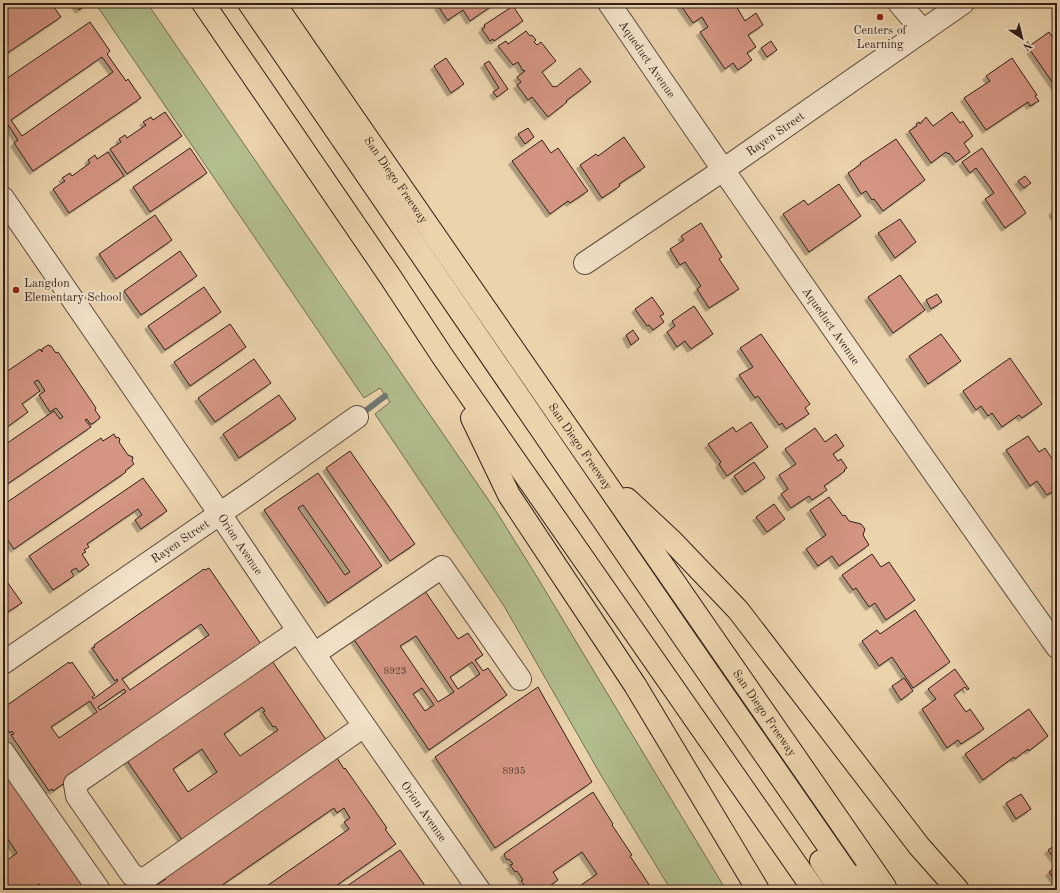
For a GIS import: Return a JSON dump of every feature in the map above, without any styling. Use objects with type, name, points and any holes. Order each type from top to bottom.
[{"type":"highway","points":[[203,3],[385,268],[443,358],[814,890]]},
{"type":"highway","points":[[235,3],[475,356],[670,638],[838,886],[838,890]]},
{"type":"highway","points":[[249,3],[849,876],[883,885]]},
{"type":"highway","name":"San Diego Freeway","points":[[274,3],[883,885]]},
{"type":"highway","points":[[443,358],[509,495],[635,685],[758,890]]},
{"type":"highway","points":[[596,471],[673,542],[738,610],[920,846],[958,890]]},
{"type":"street","name":"Aqueduct Avenue","points":[[609,3],[907,435],[1057,647]]},
{"type":"street","points":[[900,3],[923,31]]},
{"type":"street","name":"Rayen Street","points":[[586,263],[723,170],[963,3]]},
{"type":"street","name":"Orion Avenue","points":[[3,198],[220,514],[298,631],[479,890]]},
{"type":"street","name":"Rayen Street","points":[[3,664],[357,417]]},
{"type":"street","points":[[314,654],[442,567],[520,679]]},
{"type":"street","points":[[298,631],[75,784],[77,796],[132,875],[143,880],[364,726]]},
{"type":"street","points":[[3,752],[99,890]]},
{"type":"green space","points":[[95,3],[147,3],[496,511],[726,890],[671,890],[602,777],[504,606],[375,414],[390,402],[380,388],[364,398]]},
{"type":"building","points":[[6,3],[51,3],[61,17],[3,56],[3,5]]},
{"type":"building","points":[[74,3],[89,3],[79,10]]},
{"type":"building","points":[[442,3],[496,3],[470,21],[463,10],[448,21],[438,6]]},
{"type":"building","points":[[679,3],[736,3],[735,4],[745,21],[756,13],[763,25],[748,35],[756,47],[747,53],[752,60],[738,70],[733,63],[725,69],[700,32],[708,27],[702,17],[693,23]]},
{"type":"building","points":[[513,6],[523,21],[494,41],[493,39],[490,41],[482,29],[485,27],[484,25]]},
{"type":"building","points":[[90,22],[110,51],[107,54],[126,81],[128,79],[141,98],[33,171],[14,143],[18,140],[3,117],[3,81]],"holes":[[[102,57],[113,72],[22,136],[11,120]]]},
{"type":"building","points":[[526,31],[536,40],[534,42],[537,45],[541,42],[556,61],[542,72],[553,87],[556,87],[580,68],[591,82],[548,117],[532,97],[528,100],[517,85],[521,82],[517,77],[525,71],[523,71],[518,62],[513,65],[498,46],[506,41],[508,44]]},
{"type":"building","points":[[1049,32],[1057,44],[1057,89],[1028,47]]},
{"type":"building","points":[[771,41],[777,50],[767,57],[761,48]]},
{"type":"building","points":[[446,58],[464,84],[451,93],[434,66]]},
{"type":"building","points":[[1012,58],[1037,95],[1035,96],[1039,101],[1030,106],[1028,102],[986,130],[964,98],[990,81],[986,76]]},
{"type":"building","points":[[489,61],[508,89],[497,97],[493,92],[499,88],[484,64]]},
{"type":"building","points":[[165,112],[182,136],[127,174],[110,149],[121,142],[119,139],[125,135],[127,138],[146,125],[143,122],[151,117],[153,120]]},
{"type":"building","points":[[952,112],[960,123],[963,121],[973,136],[964,143],[970,152],[956,162],[949,153],[948,154],[946,152],[931,163],[909,131],[917,126],[916,124],[919,122],[920,124],[926,117],[933,126]]},
{"type":"building","points":[[528,128],[534,137],[525,144],[518,134]]},
{"type":"building","points":[[624,137],[645,167],[619,184],[620,186],[602,198],[580,165],[596,154],[598,156]]},
{"type":"building","points":[[896,139],[925,180],[883,211],[874,199],[872,200],[866,191],[861,194],[848,173],[861,164],[860,163]]},
{"type":"building","points":[[542,140],[551,153],[558,148],[588,191],[570,203],[568,201],[550,214],[512,161]]},
{"type":"building","points":[[190,148],[207,173],[150,212],[133,187]]},
{"type":"building","points":[[982,148],[1026,213],[1005,228],[985,199],[994,193],[976,168],[970,173],[962,162]]},
{"type":"building","points":[[108,152],[124,176],[69,213],[53,189],[65,181],[62,178],[70,173],[72,176],[90,163],[88,160],[95,155],[97,159]]},
{"type":"building","points":[[1025,176],[1031,183],[1024,188],[1018,181]]},
{"type":"building","points":[[839,184],[861,216],[809,252],[783,214],[804,200],[808,205]]},
{"type":"building","points":[[1057,208],[1057,218],[1056,218],[1052,212]]},
{"type":"building","points":[[155,215],[172,240],[116,279],[99,254]]},
{"type":"building","points":[[900,219],[916,242],[895,258],[878,233]]},
{"type":"building","points":[[701,223],[722,257],[719,259],[739,289],[709,308],[697,289],[701,286],[685,262],[680,265],[670,249],[684,240],[681,236]]},
{"type":"building","points":[[180,251],[197,276],[141,315],[124,291]]},
{"type":"building","points":[[900,275],[925,310],[893,333],[868,297]]},
{"type":"building","points":[[204,287],[221,312],[165,350],[148,326]]},
{"type":"building","points":[[937,294],[942,302],[931,309],[926,300]]},
{"type":"building","points":[[652,297],[664,314],[660,316],[664,322],[653,330],[649,325],[647,326],[635,309]]},
{"type":"building","points":[[694,306],[713,334],[691,349],[685,341],[677,347],[667,332],[675,326],[672,321]]},
{"type":"building","points":[[230,324],[246,347],[190,386],[174,362]]},
{"type":"building","points":[[633,330],[639,339],[631,345],[626,335]]},
{"type":"building","points":[[761,334],[810,404],[805,408],[809,414],[786,429],[782,423],[779,425],[758,396],[755,398],[739,375],[753,367],[740,348]]},
{"type":"building","points":[[941,334],[961,361],[928,384],[909,356]]},
{"type":"building","points":[[48,345],[51,346],[56,353],[58,352],[96,408],[95,410],[100,417],[92,424],[90,424],[87,419],[85,420],[91,427],[3,487],[3,446],[54,411],[60,419],[63,417],[56,408],[50,412],[39,395],[45,391],[38,380],[34,382],[40,391],[22,404],[28,412],[3,430],[3,388],[6,386],[3,382],[3,374],[40,349],[42,352],[42,349]]},
{"type":"building","points":[[1010,358],[1042,404],[1022,418],[1019,415],[1002,427],[992,413],[988,416],[981,406],[976,410],[963,391]]},
{"type":"building","points":[[254,359],[271,383],[215,422],[198,398]]},
{"type":"building","points":[[279,395],[296,419],[239,458],[223,434]]},
{"type":"building","points":[[751,422],[768,447],[727,476],[719,464],[721,462],[708,444],[733,427],[736,432]]},
{"type":"building","points":[[815,428],[825,442],[836,434],[844,446],[833,454],[838,461],[841,459],[847,468],[824,486],[827,490],[812,500],[809,496],[791,508],[781,494],[788,489],[779,475],[796,464],[785,449]]},
{"type":"building","points":[[114,434],[116,438],[118,437],[120,439],[119,442],[128,455],[133,457],[132,461],[134,464],[125,471],[126,472],[14,549],[3,535],[3,505],[101,438],[103,441]]},
{"type":"building","points":[[1028,436],[1039,452],[1045,448],[1057,466],[1057,489],[1047,495],[1037,481],[1030,486],[1006,450]]},
{"type":"building","points":[[350,451],[415,544],[390,561],[326,468]]},
{"type":"building","points":[[754,462],[765,478],[745,492],[734,476]]},
{"type":"building","points":[[318,473],[382,566],[328,603],[264,510]],"holes":[[[303,505],[350,572],[345,575],[298,508]]]},
{"type":"building","points":[[143,478],[167,511],[141,529],[135,520],[142,515],[138,509],[87,544],[89,547],[84,550],[86,552],[82,554],[89,565],[79,572],[76,568],[71,571],[74,576],[53,590],[29,556]]},
{"type":"building","points":[[829,497],[843,516],[845,515],[849,521],[861,524],[865,529],[863,535],[869,545],[839,566],[832,556],[818,566],[806,549],[826,535],[810,510]]},
{"type":"building","points":[[774,504],[785,519],[767,532],[756,517]]},
{"type":"building","points":[[872,554],[881,567],[889,562],[915,600],[886,620],[875,603],[869,607],[856,588],[853,590],[842,575]]},
{"type":"building","points":[[209,568],[263,647],[53,791],[52,789],[49,791],[11,735],[14,734],[12,731],[10,733],[3,723],[3,708],[69,662],[70,664],[72,662],[95,695],[92,697],[93,699],[118,681],[117,679],[115,681],[92,648],[95,647],[94,645],[204,569]],"holes":[[[201,624],[209,635],[130,690],[122,679]],[[124,689],[126,692],[100,710],[98,707]],[[90,701],[97,712],[59,738],[51,727]]]},
{"type":"building","points":[[3,576],[22,603],[3,615]]},
{"type":"building","points":[[425,591],[458,639],[468,633],[483,655],[475,660],[483,671],[488,668],[507,695],[429,750],[353,638]],"holes":[[[416,636],[454,692],[438,702],[400,646]],[[472,662],[480,674],[458,689],[450,677]],[[422,688],[434,705],[425,711],[413,694]]]},
{"type":"building","points":[[915,610],[950,662],[913,688],[892,657],[879,666],[862,641],[877,630],[880,634]]},
{"type":"building","points":[[268,655],[329,744],[185,844],[123,755]],"holes":[[[262,707],[265,711],[263,712],[273,727],[275,726],[278,730],[240,756],[224,734]],[[202,749],[217,772],[188,792],[173,769]]]},
{"type":"building","points":[[955,669],[969,689],[967,690],[965,687],[954,695],[966,712],[970,709],[984,729],[961,744],[958,740],[947,748],[922,709],[936,699],[928,689]]},
{"type":"building","points":[[904,678],[913,691],[901,700],[892,686]]},
{"type":"building","points":[[538,687],[592,782],[495,848],[435,757]]},
{"type":"building","points":[[1029,709],[1048,736],[1029,751],[1028,749],[1015,759],[1014,757],[983,780],[965,754]]},
{"type":"building","points":[[335,755],[387,828],[385,829],[396,844],[330,890],[261,890],[349,829],[344,822],[350,818],[344,808],[337,813],[334,808],[215,890],[149,890],[166,879],[162,874]]},
{"type":"building","points":[[3,765],[89,890],[43,890],[39,884],[30,890],[3,890],[3,863],[17,853],[5,835],[3,837]]},
{"type":"building","points":[[593,792],[613,824],[612,825],[632,855],[630,856],[652,889],[574,890],[597,874],[582,852],[553,872],[558,880],[544,890],[530,890],[527,885],[525,886],[521,881],[523,880],[517,871],[515,872],[510,865],[513,864],[509,859],[507,860],[504,855],[505,853]]},
{"type":"building","points":[[1021,794],[1031,809],[1016,819],[1006,803]]},
{"type":"building","points":[[1057,844],[1057,862],[1048,850]]},
{"type":"building","points":[[400,850],[428,890],[341,890]]},
{"type":"building","points":[[1057,866],[1057,883],[1049,872]]},
{"type":"waterway","points":[[360,415],[385,396]]},
{"type":"place","name":"Centers of Learning","points":[[880,17]]},
{"type":"place","name":"Langdon Elementary School","points":[[16,290]]}]
